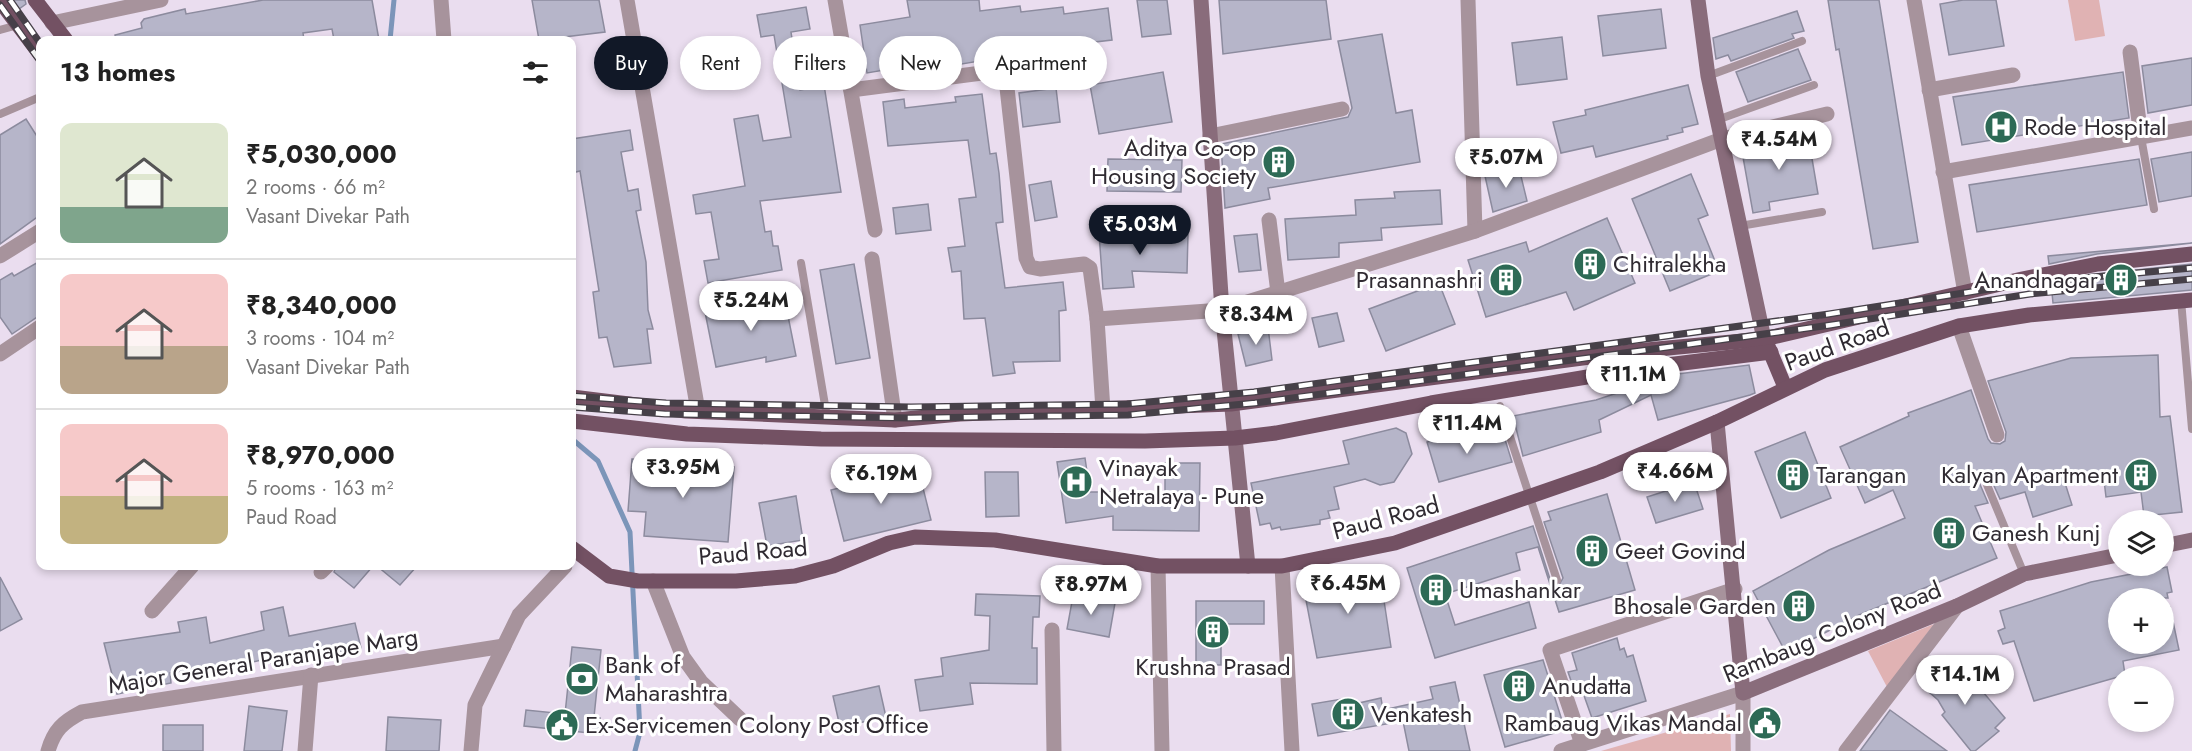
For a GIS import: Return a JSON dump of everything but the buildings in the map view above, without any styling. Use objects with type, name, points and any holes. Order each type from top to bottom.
[{"type":"main road","points":[[34,0],[63,36]]},
{"type":"main road","points":[[0,1],[36,49]]},
{"type":"main road","name":"Paud Road","points":[[576,397],[698,411],[895,420],[960,414],[1231,404],[1636,351],[1767,345],[2022,279],[2098,264],[2192,254]]},
{"type":"main road","name":"Paud Road","points":[[576,555],[599,570],[619,579],[646,581],[736,580],[795,576],[833,566],[889,543],[915,537],[950,536],[995,540],[1158,566],[1282,566],[1395,543],[1600,472],[1717,422],[1825,369],[1959,326],[2029,315],[2186,300]]},
{"type":"main road","points":[[576,421],[687,434],[821,439],[1145,441],[1235,438],[1276,433],[1431,403],[1767,345],[1785,387]]},
{"type":"street","points":[[52,23],[161,0]]},
{"type":"street","points":[[441,0],[444,36]]},
{"type":"street","points":[[627,0],[698,411]]},
{"type":"street","points":[[835,0],[841,36]]},
{"type":"street","points":[[1201,0],[1222,310],[1248,567]]},
{"type":"street","points":[[1468,0],[1475,231]]},
{"type":"street","points":[[1698,0],[1708,76],[1767,345]]},
{"type":"street","points":[[1914,0],[1965,293]]},
{"type":"street","points":[[2130,52],[2141,137]]},
{"type":"street","points":[[867,88],[1005,70],[1026,258],[1030,267],[1040,269],[1084,264],[1090,268],[1093,276],[1097,319],[1103,410]]},
{"type":"street","points":[[1929,90],[2013,75]]},
{"type":"street","points":[[851,90],[875,230]]},
{"type":"street","points":[[1210,136],[1342,109]]},
{"type":"street","points":[[1097,319],[1222,310],[1475,231],[1722,140],[1827,114]]},
{"type":"street","points":[[1943,172],[2192,128]]},
{"type":"street","points":[[1269,220],[1278,292]]},
{"type":"street","points":[[0,256],[36,234]]},
{"type":"street","points":[[872,259],[895,420]]},
{"type":"street","points":[[1959,326],[1997,435]]},
{"type":"street","points":[[0,354],[36,330]]},
{"type":"street","points":[[1717,422],[1735,589],[1743,693],[1743,751]]},
{"type":"street","points":[[2174,544],[2192,540]]},
{"type":"street","name":"Rambaug Colony Road","points":[[1561,751],[1743,693],[1957,606],[2024,574],[2108,557]]},
{"type":"street","points":[[1158,566],[1162,751]]},
{"type":"street","points":[[1282,566],[1292,751]]},
{"type":"street","points":[[152,611],[188,570]]},
{"type":"street","points":[[471,751],[475,705],[519,615],[561,570]]},
{"type":"street","points":[[646,581],[683,657],[701,682],[740,719]]},
{"type":"street","points":[[1582,744],[1550,650],[1735,589]]},
{"type":"street","points":[[1846,751],[1957,606]]},
{"type":"street","points":[[1052,630],[1054,751]]},
{"type":"street","name":"Major General Paranjape Marg","points":[[48,751],[52,734],[65,721],[82,712],[504,646]]},
{"type":"street","points":[[305,751],[311,675]]},
{"type":"lane","points":[[0,30],[18,25]]},
{"type":"lane","points":[[1708,76],[1802,41]]},
{"type":"lane","points":[[1717,120],[1814,85]]},
{"type":"lane","points":[[0,114],[36,99]]},
{"type":"lane","points":[[2141,137],[2154,209]]},
{"type":"lane","points":[[1740,226],[1822,212]]},
{"type":"lane","points":[[801,263],[827,417]]},
{"type":"lane","points":[[2186,300],[2192,429]]},
{"type":"lane","points":[[1500,406],[1557,580]]},
{"type":"lane","points":[[1985,480],[2024,574]]},
{"type":"shaded area","points":[[2068,0],[2099,0],[2105,36],[2075,41]]},
{"type":"shaded area","points":[[1934,624],[1887,687],[1868,651]]},
{"type":"shaded area","points":[[1730,714],[1731,751],[1601,751]]},
{"type":"waterway","points":[[390,36],[394,0]]},
{"type":"waterway","points":[[576,442],[598,461],[630,532],[640,732],[635,751]]},
{"type":"railway","points":[[10,0],[36,37]]},
{"type":"railway","points":[[0,5],[36,55]]},
{"type":"railway","points":[[576,396],[666,403],[911,407],[1127,404],[1254,392],[1829,314],[2028,283],[2192,268]]},
{"type":"railway","points":[[576,407],[665,414],[911,418],[1128,415],[1255,403],[1831,325],[2030,294],[2192,279]]},
{"type":"place","name":"Rode Hospital","points":[[2001,127]]},
{"type":"place","name":"Aditya Co-op Housing Society","points":[[1279,162]]},
{"type":"place","name":"Chitralekha","points":[[1590,264]]},
{"type":"place","name":"Prasannashri","points":[[1506,280]]},
{"type":"place","name":"Anandnagar","points":[[2121,280]]},
{"type":"place","name":"Tarangan","points":[[1793,475]]},
{"type":"place","name":"Kalyan Apartment","points":[[2141,475]]},
{"type":"place","name":"Vinayak Netralaya - Pune","points":[[1076,482]]},
{"type":"place","name":"Ganesh Kunj","points":[[1949,533]]},
{"type":"place","name":"Geet Govind","points":[[1592,551]]},
{"type":"place","name":"Umashankar","points":[[1436,590]]},
{"type":"place","name":"Bhosale Garden","points":[[1799,606]]},
{"type":"place","name":"Krushna Prasad","points":[[1213,632]]},
{"type":"place","name":"Bank of Maharashtra","points":[[582,679]]},
{"type":"place","name":"Anudatta","points":[[1519,686]]},
{"type":"place","name":"Venkatesh","points":[[1348,714]]},
{"type":"place","name":"Rambaug Vikas Mandal","points":[[1765,723]]},
{"type":"place","name":"Ex-Servicemen Colony Post Office","points":[[562,725]]}]
